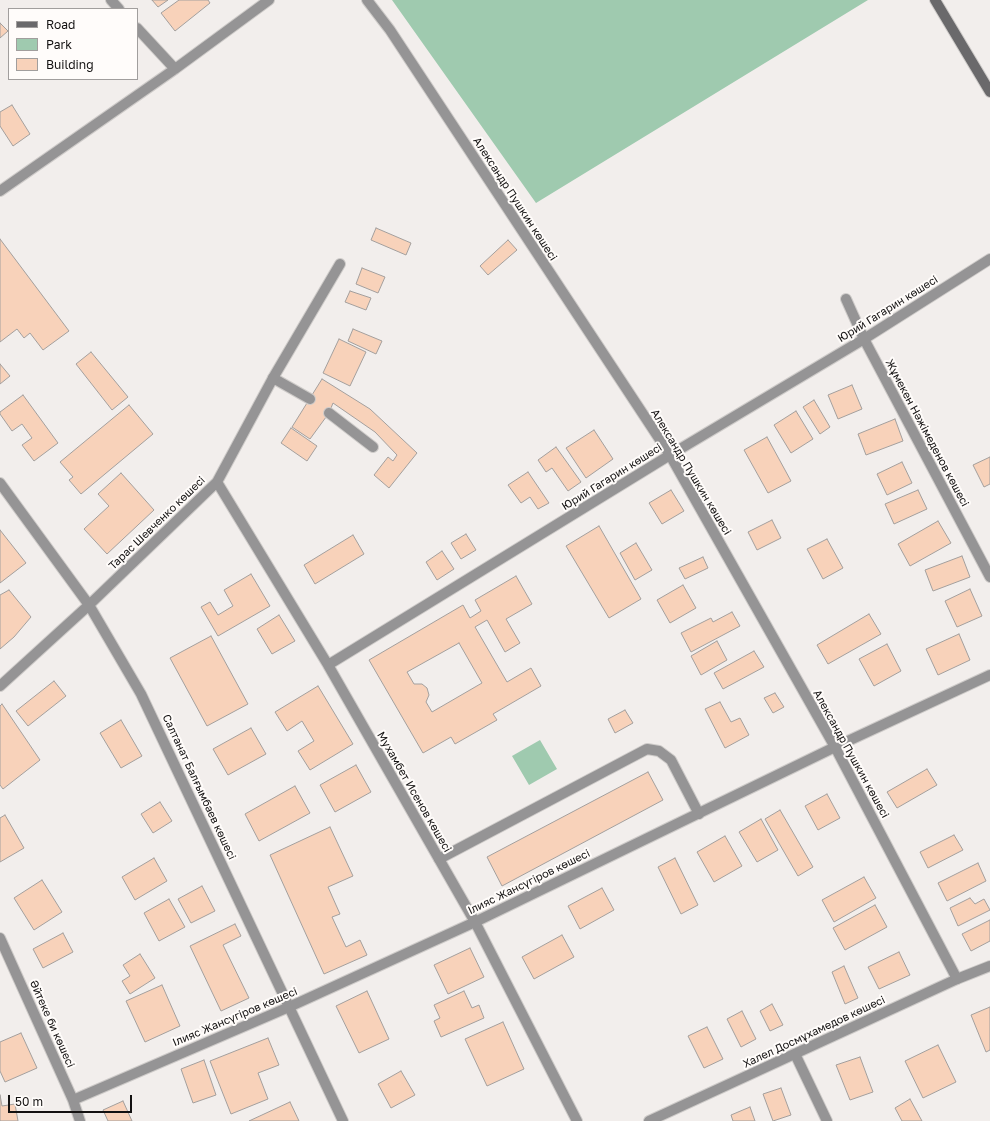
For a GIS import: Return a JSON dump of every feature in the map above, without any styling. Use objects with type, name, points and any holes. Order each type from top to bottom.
[{"type":"main road","points":[[935,0],[990,92]]},
{"type":"street","points":[[111,0],[118,8]]},
{"type":"street","points":[[0,191],[175,69],[268,0]]},
{"type":"street","name":"Александр Пушкин көшесі","points":[[367,0],[390,30],[670,455],[835,747],[958,979]]},
{"type":"street","points":[[138,29],[175,69]]},
{"type":"street","name":"Юрий Гагарин көшесі","points":[[328,665],[670,455],[864,339],[990,259]]},
{"type":"street","name":"Тарас Шевченко көшесі","points":[[0,686],[88,605],[217,482],[273,378],[340,264]]},
{"type":"street","name":"Жұмекен Нәжімеденов көшесі","points":[[846,299],[864,339],[990,577]]},
{"type":"street","points":[[273,378],[310,399]]},
{"type":"street","points":[[329,413],[373,447]]},
{"type":"street","name":"Мухамбет Исенов көшесі","points":[[217,482],[328,665],[475,922],[576,1121]]},
{"type":"street","name":"Салтанат Балғымбаев көшесі","points":[[0,483],[88,605],[141,694],[343,1121]]},
{"type":"street","name":"Ілияс Жансүгіров көшесі","points":[[73,1100],[289,1007],[475,922],[835,747],[990,675]]},
{"type":"street","points":[[439,859],[647,750],[659,751],[671,760],[699,814]]},
{"type":"street","name":"Әйтеке би көшесі","points":[[0,938],[73,1100],[80,1121]]},
{"type":"street","name":"Халел Досмұхамедов көшесі","points":[[649,1121],[958,979],[990,966]]},
{"type":"street","points":[[796,1054],[827,1121]]},
{"type":"green space","points":[[392,0],[868,0],[536,203]]},
{"type":"green space","points":[[540,740],[557,769],[529,785],[512,756]]},
{"type":"building","points":[[152,0],[168,0],[158,7]]},
{"type":"building","points":[[179,0],[208,0],[210,3],[175,31],[161,13]]},
{"type":"building","points":[[0,23],[8,31],[0,38]]},
{"type":"building","points":[[12,105],[30,134],[13,146],[0,126],[0,112]]},
{"type":"building","points":[[376,228],[411,243],[406,255],[371,240]]},
{"type":"building","points":[[0,239],[69,331],[43,350],[30,333],[24,338],[17,329],[0,342]]},
{"type":"building","points":[[508,240],[517,250],[488,275],[480,266]]},
{"type":"building","points":[[362,268],[385,277],[378,293],[356,284]]},
{"type":"building","points":[[350,291],[371,298],[366,310],[345,302]]},
{"type":"building","points":[[353,329],[382,341],[376,354],[348,341]]},
{"type":"building","points":[[339,339],[366,352],[350,386],[323,373]]},
{"type":"building","points":[[91,352],[128,397],[112,410],[76,364]]},
{"type":"building","points":[[0,364],[10,376],[0,384]]},
{"type":"building","points":[[322,379],[370,409],[417,453],[389,488],[374,475],[388,457],[393,461],[397,455],[375,432],[333,403],[329,413],[310,439],[292,427]]},
{"type":"building","points":[[852,385],[862,409],[838,419],[828,395]]},
{"type":"building","points":[[23,395],[58,443],[34,461],[22,445],[32,438],[22,424],[12,431],[0,414],[0,412]]},
{"type":"building","points":[[814,400],[830,427],[820,434],[803,407]]},
{"type":"building","points":[[129,405],[153,434],[81,494],[69,480],[73,477],[60,462]]},
{"type":"building","points":[[796,411],[813,439],[791,453],[774,425]]},
{"type":"building","points":[[895,419],[903,441],[866,455],[858,434]]},
{"type":"building","points":[[291,428],[317,446],[307,461],[281,443]]},
{"type":"building","points":[[594,430],[613,459],[586,478],[566,448]]},
{"type":"building","points":[[767,437],[791,481],[768,493],[744,450]]},
{"type":"building","points":[[556,447],[581,482],[568,491],[552,468],[546,472],[538,460]]},
{"type":"building","points":[[990,457],[990,484],[984,487],[973,465]]},
{"type":"building","points":[[902,462],[912,483],[887,495],[877,474]]},
{"type":"building","points":[[528,472],[549,503],[538,509],[530,497],[521,503],[508,485]]},
{"type":"building","points":[[121,473],[154,510],[107,554],[84,529],[109,506],[98,494]]},
{"type":"building","points":[[671,490],[684,511],[662,524],[649,503]]},
{"type":"building","points":[[918,490],[927,509],[894,524],[885,504]]},
{"type":"building","points":[[772,520],[781,538],[757,550],[748,532]]},
{"type":"building","points":[[938,521],[951,543],[910,566],[898,544]]},
{"type":"building","points":[[599,526],[641,599],[609,618],[566,546]]},
{"type":"building","points":[[0,530],[26,563],[0,583]]},
{"type":"building","points":[[466,534],[476,550],[461,559],[451,543]]},
{"type":"building","points":[[353,535],[364,554],[315,584],[304,565]]},
{"type":"building","points":[[827,539],[843,568],[823,579],[807,549]]},
{"type":"building","points":[[636,543],[652,570],[635,580],[620,553]]},
{"type":"building","points":[[442,551],[454,569],[437,580],[426,562]]},
{"type":"building","points":[[962,556],[970,577],[933,591],[925,570]]},
{"type":"building","points":[[703,557],[708,568],[685,579],[679,568]]},
{"type":"building","points":[[251,574],[270,606],[218,636],[201,607],[210,602],[218,615],[233,606],[224,590]]},
{"type":"building","points":[[516,576],[532,604],[506,619],[520,643],[505,652],[487,620],[475,627],[507,682],[531,668],[541,686],[493,714],[497,720],[455,744],[451,737],[423,753],[369,660],[463,605],[470,618],[481,611],[475,600]],"holes":[[[459,643],[482,683],[432,712],[426,702],[429,695],[427,688],[422,684],[414,684],[407,672]]]},
{"type":"building","points":[[683,585],[696,608],[670,623],[657,600]]},
{"type":"building","points":[[970,589],[982,616],[957,627],[945,601]]},
{"type":"building","points":[[9,590],[31,617],[14,637],[0,649],[0,595]]},
{"type":"building","points":[[732,612],[740,626],[691,652],[681,633],[711,618],[713,622]]},
{"type":"building","points":[[869,614],[881,634],[828,664],[817,645]]},
{"type":"building","points":[[279,615],[295,641],[272,654],[257,629]]},
{"type":"building","points":[[959,634],[970,660],[938,675],[926,649]]},
{"type":"building","points":[[211,636],[248,704],[207,726],[170,658]]},
{"type":"building","points":[[717,641],[727,660],[701,675],[691,656]]},
{"type":"building","points":[[887,644],[901,671],[874,686],[859,659]]},
{"type":"building","points":[[754,651],[764,667],[723,689],[714,673]]},
{"type":"building","points":[[54,681],[66,696],[28,726],[16,711]]},
{"type":"building","points":[[318,686],[353,744],[310,770],[298,751],[314,741],[302,721],[287,731],[275,712]]},
{"type":"building","points":[[775,693],[784,707],[773,713],[764,698]]},
{"type":"building","points":[[720,702],[731,722],[740,718],[749,735],[725,748],[705,709]]},
{"type":"building","points":[[2,704],[40,760],[3,789],[0,785],[0,706]]},
{"type":"building","points":[[625,710],[633,723],[615,733],[608,719]]},
{"type":"building","points":[[121,720],[142,756],[121,768],[100,733]]},
{"type":"building","points":[[251,728],[266,754],[228,775],[213,749]]},
{"type":"building","points":[[356,765],[371,792],[335,812],[320,785]]},
{"type":"building","points":[[927,769],[937,785],[897,808],[887,792]]},
{"type":"building","points":[[648,772],[663,800],[502,886],[487,857]]},
{"type":"building","points":[[295,786],[310,813],[259,841],[245,814]]},
{"type":"building","points":[[827,794],[840,818],[818,830],[805,806]]},
{"type":"building","points":[[160,802],[172,821],[153,833],[141,814]]},
{"type":"building","points":[[780,810],[813,867],[798,876],[765,819]]},
{"type":"building","points":[[5,815],[24,848],[0,862],[0,818]]},
{"type":"building","points":[[761,819],[778,850],[757,862],[739,832]]},
{"type":"building","points":[[330,827],[353,876],[328,887],[340,914],[332,917],[346,947],[360,940],[367,955],[324,974],[270,855]]},
{"type":"building","points":[[954,835],[963,850],[928,868],[920,852]]},
{"type":"building","points":[[725,836],[742,866],[714,882],[697,852]]},
{"type":"building","points":[[154,858],[167,881],[135,900],[122,877]]},
{"type":"building","points":[[675,858],[698,905],[681,914],[658,867]]},
{"type":"building","points":[[978,863],[986,881],[947,901],[938,883]]},
{"type":"building","points":[[864,877],[876,898],[834,922],[822,900]]},
{"type":"building","points":[[42,880],[62,912],[34,930],[14,898]]},
{"type":"building","points":[[202,886],[215,911],[191,923],[178,899]]},
{"type":"building","points":[[602,888],[614,910],[580,929],[568,906]]},
{"type":"building","points":[[970,898],[975,904],[984,899],[990,910],[958,926],[950,908]]},
{"type":"building","points":[[169,899],[185,927],[159,941],[144,913]]},
{"type":"building","points":[[875,905],[887,927],[845,950],[833,928]]},
{"type":"building","points":[[990,920],[990,941],[971,951],[962,934]]},
{"type":"building","points":[[235,924],[241,936],[223,945],[249,998],[221,1011],[190,946]]},
{"type":"building","points":[[63,933],[73,952],[43,968],[33,949]]},
{"type":"building","points":[[562,935],[574,957],[534,979],[522,957]]},
{"type":"building","points":[[470,948],[484,977],[448,994],[434,965]]},
{"type":"building","points":[[899,952],[910,975],[879,989],[868,967]]},
{"type":"building","points":[[140,954],[155,978],[130,994],[122,981],[130,976],[123,965]]},
{"type":"building","points":[[844,966],[858,998],[845,1004],[832,972]]},
{"type":"building","points":[[162,985],[180,1026],[145,1042],[126,1001]]},
{"type":"building","points":[[367,991],[389,1039],[359,1053],[336,1006]]},
{"type":"building","points":[[464,991],[472,1008],[479,1005],[484,1018],[441,1037],[434,1021],[440,1018],[434,1005]]},
{"type":"building","points":[[772,1004],[783,1025],[770,1031],[760,1011]]},
{"type":"building","points":[[990,1007],[990,1050],[986,1052],[971,1015]]},
{"type":"building","points":[[742,1011],[756,1039],[741,1047],[727,1019]]},
{"type":"building","points":[[503,1022],[524,1069],[487,1086],[465,1039]]},
{"type":"building","points":[[707,1027],[723,1059],[704,1068],[688,1036]]},
{"type":"building","points":[[21,1033],[37,1068],[5,1082],[0,1071],[0,1042]]},
{"type":"building","points":[[268,1038],[279,1065],[258,1073],[268,1099],[231,1114],[210,1061]]},
{"type":"building","points":[[938,1045],[956,1082],[923,1098],[905,1061]]},
{"type":"building","points":[[860,1057],[873,1092],[850,1100],[836,1065]]},
{"type":"building","points":[[204,1060],[216,1095],[193,1103],[181,1069]]},
{"type":"building","points":[[401,1071],[415,1095],[391,1108],[378,1084]]},
{"type":"building","points":[[781,1088],[791,1115],[773,1121],[763,1094]]},
{"type":"building","points":[[0,1095],[2,1106],[15,1104],[18,1121],[0,1121]]},
{"type":"building","points":[[910,1099],[922,1121],[902,1121],[895,1108]]},
{"type":"building","points":[[123,1101],[132,1121],[108,1121],[103,1110]]},
{"type":"building","points":[[290,1102],[299,1121],[249,1121]]},
{"type":"building","points":[[750,1107],[755,1121],[733,1121],[731,1115]]}]
